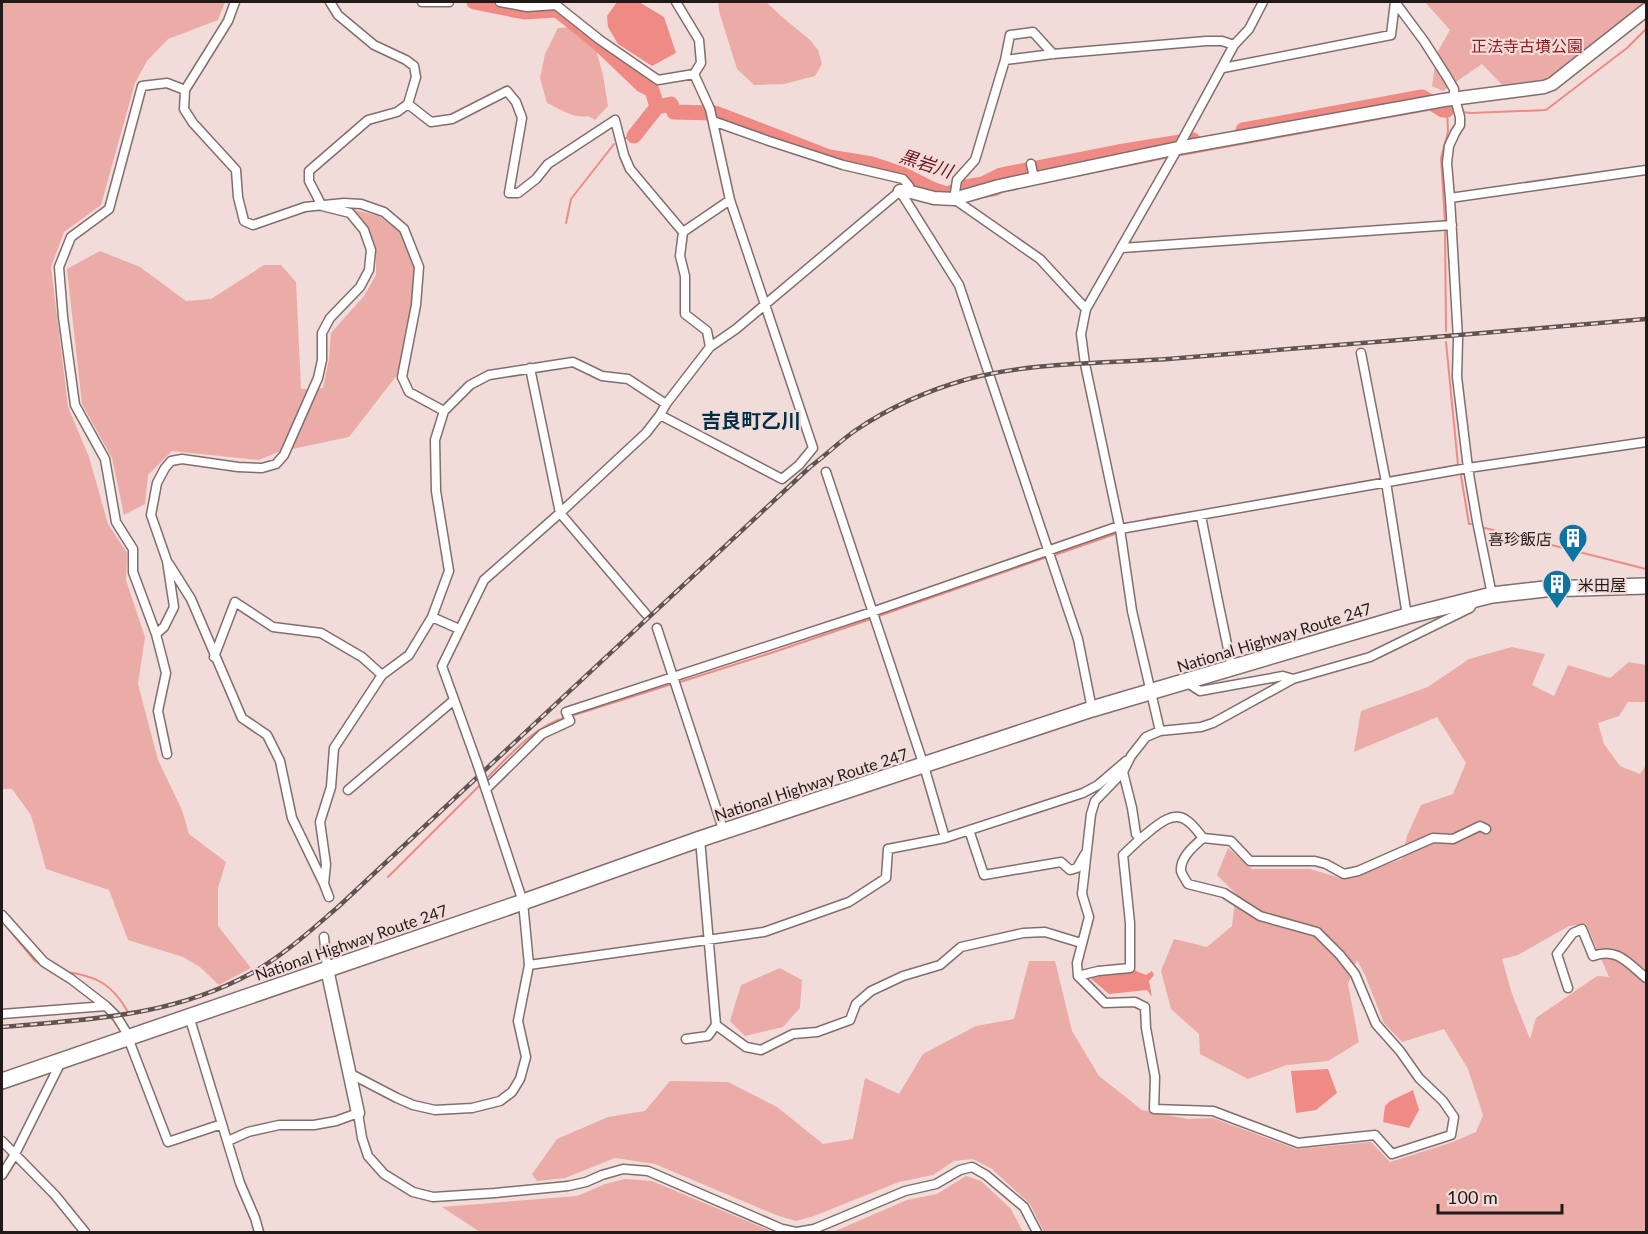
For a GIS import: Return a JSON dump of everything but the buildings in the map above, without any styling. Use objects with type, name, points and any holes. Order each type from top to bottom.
[{"type":"highway","name":"National Highway Route 247","points":[[2,1081],[700,839],[1092,709],[1407,616],[1492,595],[1545,589],[1647,586]]},
{"type":"street","points":[[236,2],[228,21],[185,90],[184,109],[236,170],[238,198],[244,221],[253,225],[305,207],[344,203],[361,204],[384,212],[404,229],[419,267],[416,305],[402,377],[409,392],[444,411]]},
{"type":"street","points":[[156,634],[164,627],[174,607],[167,561],[151,515],[157,483],[165,468],[171,461],[182,459],[237,467],[262,468],[276,464],[284,455],[318,378],[322,360],[322,333],[330,318],[360,288],[369,270],[371,250],[364,230],[350,213],[322,206],[309,182],[309,171],[368,120],[397,112],[408,104],[416,77],[414,66],[374,45],[338,15],[330,2]]},
{"type":"street","points":[[422,2],[449,2]]},
{"type":"street","points":[[500,2],[527,7],[556,5],[658,81],[694,74],[701,63],[699,40],[676,2]]},
{"type":"street","points":[[1160,731],[1132,611],[1120,530],[1081,334],[1086,309],[1179,148],[1234,45],[1249,29],[1263,2]]},
{"type":"street","points":[[1223,68],[1391,35],[1395,2]]},
{"type":"street","points":[[1395,2],[1424,41],[1454,89],[1452,102],[1460,117],[1460,125],[1449,146],[1447,163],[1458,339],[1457,377],[1468,468],[1492,595]]},
{"type":"street","points":[[905,191],[934,198],[954,199],[1034,178],[1179,148],[1424,104],[1452,102],[1544,87],[1552,84],[1647,10]]},
{"type":"street","points":[[954,199],[957,181],[975,160],[1005,60],[1010,35],[1033,32],[1053,54]]},
{"type":"street","points":[[1005,60],[1206,41],[1222,41],[1234,45]]},
{"type":"street","points":[[660,415],[782,479],[799,465],[813,448],[730,200],[710,109],[694,74]]},
{"type":"street","points":[[167,754],[158,711],[166,673],[156,634],[134,572],[133,549],[117,522],[105,459],[75,405],[59,267],[71,237],[109,209],[142,86],[167,83],[185,90]]},
{"type":"street","points":[[408,104],[431,122],[452,119],[507,91],[516,102],[522,118],[509,193],[518,193],[548,164],[615,120],[630,169],[683,232],[680,256],[685,276],[685,314],[707,331],[710,347]]},
{"type":"street","points":[[349,1073],[405,1102],[435,1110],[472,1108],[500,1101],[512,1092],[520,1079],[526,1057],[519,1021],[529,965],[523,902],[442,666],[484,579],[560,513],[646,433],[710,347],[736,329],[909,186],[903,179],[843,165],[713,121]]},
{"type":"street","points":[[1031,164],[1034,178]]},
{"type":"street","points":[[1450,198],[1647,170]]},
{"type":"street","points":[[905,191],[959,285],[1078,639],[1092,709]]},
{"type":"street","points":[[954,199],[1040,259],[1086,309]]},
{"type":"street","points":[[683,232],[730,200]]},
{"type":"street","points":[[1122,248],[1451,225]]},
{"type":"street","points":[[1361,353],[1386,483],[1407,616]]},
{"type":"street","points":[[324,884],[326,864],[320,822],[331,787],[334,748],[382,675],[410,655],[432,617],[449,572],[436,491],[435,440],[444,411],[470,385],[489,375],[573,362],[602,376],[628,379],[666,404]]},
{"type":"street","points":[[530,368],[560,513],[646,614]]},
{"type":"street","points":[[485,788],[542,734],[570,722],[567,712],[1049,551],[1146,524],[1468,468],[1647,442]]},
{"type":"street","points":[[825,472],[924,766],[945,838]]},
{"type":"street","points":[[1201,516],[1232,668]]},
{"type":"street","points":[[167,561],[191,599],[242,718],[267,735],[280,761],[292,818],[329,897]]},
{"type":"street","points":[[529,965],[764,932],[849,902],[885,878],[888,849],[945,838],[1083,793],[1098,785],[1131,756],[1146,737],[1160,731],[1201,728],[1213,723],[1293,679],[1370,657],[1470,608],[1476,599]]},
{"type":"street","points":[[214,657],[235,602],[273,627],[321,633],[362,657],[382,675]]},
{"type":"street","points":[[432,617],[459,629]]},
{"type":"street","points":[[657,628],[724,832]]},
{"type":"street","points":[[1186,682],[1200,691],[1283,676],[1293,679]]},
{"type":"street","points":[[348,790],[454,700]]},
{"type":"street","points":[[1131,756],[1123,772],[1095,801],[1091,814],[1082,894],[1089,917],[1081,943],[1077,976],[1105,1003],[1135,1002],[1145,1007],[1146,1028],[1155,1077],[1154,1109],[1213,1111],[1298,1143],[1375,1135],[1392,1154],[1451,1135],[1454,1117],[1443,1101],[1419,1078],[1400,1051],[1376,1024],[1355,974],[1317,932],[1260,916],[1224,893],[1188,884],[1181,872],[1183,860],[1203,838]]},
{"type":"street","points":[[1123,772],[1136,834],[1140,839]]},
{"type":"street","points":[[1077,976],[1098,971],[1130,968],[1130,923],[1124,855],[1163,821],[1174,816],[1185,818],[1203,838],[1231,841],[1250,861],[1315,861],[1344,873],[1358,871],[1433,838],[1453,839],[1480,826],[1486,829]]},
{"type":"street","points":[[969,830],[984,875],[1061,862],[1070,870],[1077,868],[1087,851]]},
{"type":"street","points":[[686,1039],[708,1036],[716,1024],[700,839]]},
{"type":"street","points":[[2,915],[44,962],[71,979],[117,1017],[125,1030],[168,1142],[222,1124]]},
{"type":"street","points":[[1568,988],[1557,954],[1573,933],[1582,930],[1593,956],[1604,952],[1616,954],[1647,978]]},
{"type":"street","points":[[716,1024],[746,1047],[761,1050],[793,1034],[817,1032],[850,1020],[856,1004],[871,991],[903,976],[940,965],[961,947],[1023,933],[1045,932],[1081,943]]},
{"type":"street","points":[[324,937],[327,969],[362,1138],[368,1156],[384,1174],[412,1192],[433,1197],[495,1193],[568,1186],[623,1169],[648,1171],[796,1233],[814,1229],[905,1191],[936,1184],[960,1170],[972,1167],[986,1175],[1024,1207],[1037,1233]]},
{"type":"street","points":[[2,1014],[106,1006]]},
{"type":"street","points":[[189,1016],[240,1183],[259,1233]]},
{"type":"street","points":[[2,1175],[63,1059]]},
{"type":"street","points":[[228,1141],[248,1132],[279,1125],[314,1125],[336,1121],[358,1113]]},
{"type":"street","points":[[2,1141],[56,1195],[85,1233]]},
{"type":"green space","points":[[2,2],[225,2],[218,20],[168,39],[147,61],[135,83],[101,205],[64,232],[51,267],[68,407],[89,457],[108,524],[127,553],[126,580],[145,637],[138,684],[158,760],[182,810],[189,834],[226,862],[218,888],[218,926],[251,968],[219,985],[200,967],[183,957],[128,940],[109,890],[46,869],[31,815],[12,789],[2,789]]},
{"type":"green space","points":[[718,2],[766,2],[810,40],[818,50],[822,64],[815,76],[784,84],[754,85],[737,69]]},
{"type":"green space","name":"正法寺古墳公園","points":[[1425,2],[1646,2],[1646,10],[1552,84],[1509,92],[1482,64],[1443,91],[1432,86],[1437,53],[1450,30]]},
{"type":"green space","points":[[576,27],[594,42],[603,75],[608,106],[595,120],[588,116],[572,115],[547,103],[540,78],[545,54],[558,28]]},
{"type":"green space","points":[[355,210],[379,216],[400,232],[414,268],[412,303],[397,375],[349,437],[278,452],[259,460],[172,451],[148,475],[145,504],[124,515],[112,458],[82,404],[67,269],[100,251],[140,267],[186,301],[211,299],[264,265],[281,265],[296,282],[301,389],[323,388],[331,333],[364,296],[376,275],[376,251],[367,228]]},
{"type":"green space","points":[[1512,647],[1545,654],[1532,685],[1554,696],[1568,665],[1610,678],[1629,662],[1646,665],[1646,702],[1628,702],[1619,716],[1598,723],[1604,744],[1620,766],[1640,774],[1646,765],[1646,1232],[1044,1232],[1030,1204],[992,1169],[973,1159],[954,1161],[933,1175],[899,1182],[796,1221],[776,1215],[655,1164],[615,1158],[565,1178],[537,1181],[532,1174],[557,1139],[608,1117],[645,1111],[670,1081],[728,1082],[777,1107],[823,1144],[853,1139],[865,1078],[899,1094],[923,1054],[976,1026],[1014,1019],[1029,961],[1055,961],[1072,1031],[1099,1076],[1142,1110],[1188,1119],[1213,1118],[1296,1149],[1371,1142],[1390,1162],[1453,1142],[1476,1132],[1483,1115],[1468,1069],[1444,1029],[1402,1042],[1384,1023],[1357,960],[1348,984],[1359,1042],[1328,1061],[1287,1065],[1248,1079],[1200,1054],[1199,1034],[1171,1009],[1161,971],[1174,939],[1207,947],[1232,926],[1236,894],[1217,875],[1228,848],[1252,869],[1310,869],[1344,879],[1402,859],[1407,836],[1421,805],[1453,794],[1466,763],[1437,717],[1354,752],[1361,711],[1428,687],[1469,659]],"holes":[[[1586,924],[1609,977],[1597,976],[1536,1018],[1530,1039],[1512,994],[1502,959],[1518,955],[1569,926]]]},
{"type":"green space","points":[[780,968],[802,980],[800,1008],[783,1027],[745,1036],[730,1021],[741,985]]},
{"type":"green space","points":[[966,1176],[981,1181],[1011,1209],[1023,1232],[833,1232],[907,1200],[937,1194]]},
{"type":"green space","points":[[625,1179],[652,1181],[773,1232],[480,1232],[442,1207],[577,1196],[605,1184]]},
{"type":"shaded area","points":[[617,2],[639,2],[664,17],[676,53],[652,66],[618,44],[608,27],[607,16]]},
{"type":"shaded area","points":[[1134,970],[1146,975],[1152,971],[1154,975],[1149,981],[1152,997],[1147,990],[1109,994],[1088,976],[1131,973]]},
{"type":"shaded area","points":[[1328,1069],[1337,1093],[1316,1110],[1296,1113],[1291,1071]]},
{"type":"shaded area","points":[[1413,1090],[1419,1110],[1409,1128],[1383,1122],[1385,1106],[1390,1101]]},
{"type":"waterway","name":"黒岩川","points":[[474,2],[524,12],[557,10],[598,43],[642,85],[652,90],[657,107],[671,104],[674,112],[715,113],[829,157],[872,164],[902,174],[947,194],[983,184],[1001,175],[1193,140]]},
{"type":"waterway","points":[[1462,112],[1546,110],[1627,48],[1646,29]]},
{"type":"waterway","name":"黒岩川","points":[[1243,130],[1422,97],[1443,110],[1447,110]]},
{"type":"waterway","points":[[634,136],[657,107]]},
{"type":"waterway","points":[[1181,155],[1439,108]]},
{"type":"waterway","points":[[1445,222],[1441,158],[1448,132],[1447,110],[1457,111]]},
{"type":"waterway","points":[[623,139],[634,136]]},
{"type":"waterway","points":[[566,223],[571,199],[614,144]]},
{"type":"waterway","points":[[1026,186],[1165,158]]},
{"type":"waterway","points":[[977,198],[996,195],[1006,190]]},
{"type":"waterway","points":[[1445,228],[1446,331]]},
{"type":"waterway","points":[[1298,494],[1458,465],[1446,342]]},
{"type":"waterway","points":[[1461,476],[1469,524],[1471,524]]},
{"type":"waterway","points":[[1142,522],[1147,519],[1201,511]]},
{"type":"waterway","points":[[1485,528],[1646,569]]},
{"type":"waterway","points":[[1052,556],[1118,533]]},
{"type":"waterway","points":[[876,617],[1047,557]]},
{"type":"waterway","points":[[677,683],[871,619]]},
{"type":"waterway","points":[[571,716],[672,684]]},
{"type":"waterway","points":[[486,779],[532,735],[566,717]]},
{"type":"waterway","points":[[388,877],[482,783]]},
{"type":"waterway","points":[[2,921],[35,961],[42,965]]},
{"type":"waterway","points":[[66,972],[87,976],[103,983],[116,994],[128,1012]]},
{"type":"railway","points":[[2,1027],[98,1018],[160,1008],[220,988],[250,974],[274,959],[338,907],[810,467],[856,430],[910,400],[968,379],[1047,366],[1180,358],[1646,319]]},
{"type":"place","name":"喜珍飯店","points":[[1573,564]]},
{"type":"place","name":"米田屋","points":[[1557,610]]},
{"type":"district","name":"吉良町乙川","points":[[751,420]]}]
